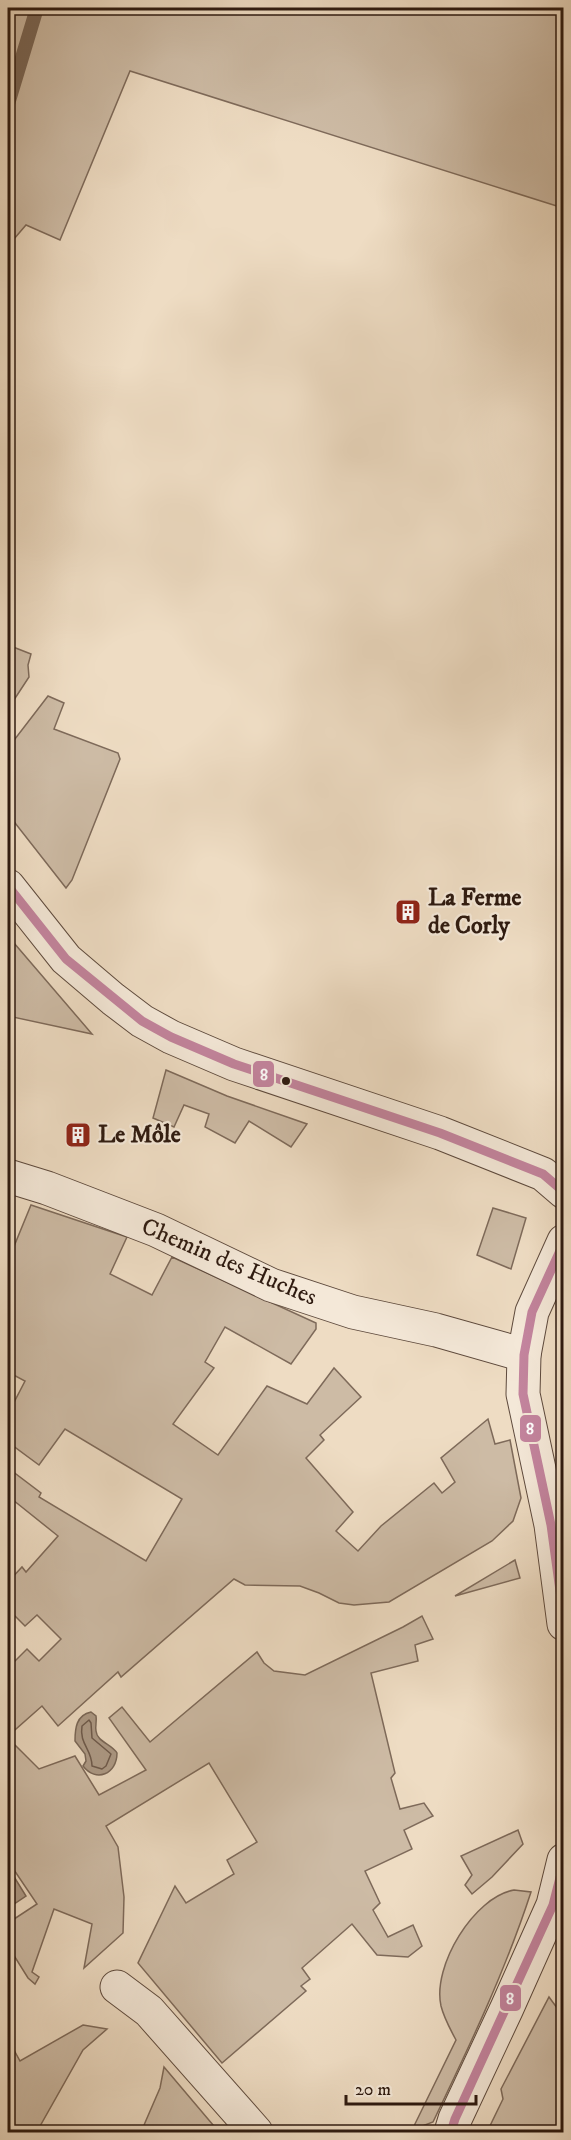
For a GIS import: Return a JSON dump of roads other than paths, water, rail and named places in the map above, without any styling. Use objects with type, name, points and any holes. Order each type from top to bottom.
[{"type":"street","points":[[8,886],[66,959],[142,1021],[171,1037],[234,1064],[440,1133],[543,1174],[564,1192]]},
{"type":"street","name":"Chemin des Huches","points":[[8,1176],[47,1188],[156,1230],[271,1285],[353,1312],[436,1330],[524,1355]]},
{"type":"street","points":[[564,1241],[532,1312],[524,1355],[523,1394],[551,1525],[564,1623]]},
{"type":"street","points":[[451,2133],[455,2119],[553,1905],[564,1860]]},
{"type":"street","points":[[117,1987],[149,2011],[256,2133]]},
{"type":"water","points":[[91,1712],[96,1716],[97,1735],[117,1753],[114,1766],[105,1774],[94,1774],[83,1766],[86,1761],[85,1754],[75,1741],[79,1719]]},
{"type":"water","points":[[8,1867],[26,1896],[8,1908]]},
{"type":"waterway","points":[[8,104],[37,8]]},
{"type":"place","name":"La Ferme de Corly","points":[[408,912]]},
{"type":"place","name":"Le Môle","points":[[78,1135]]}]
